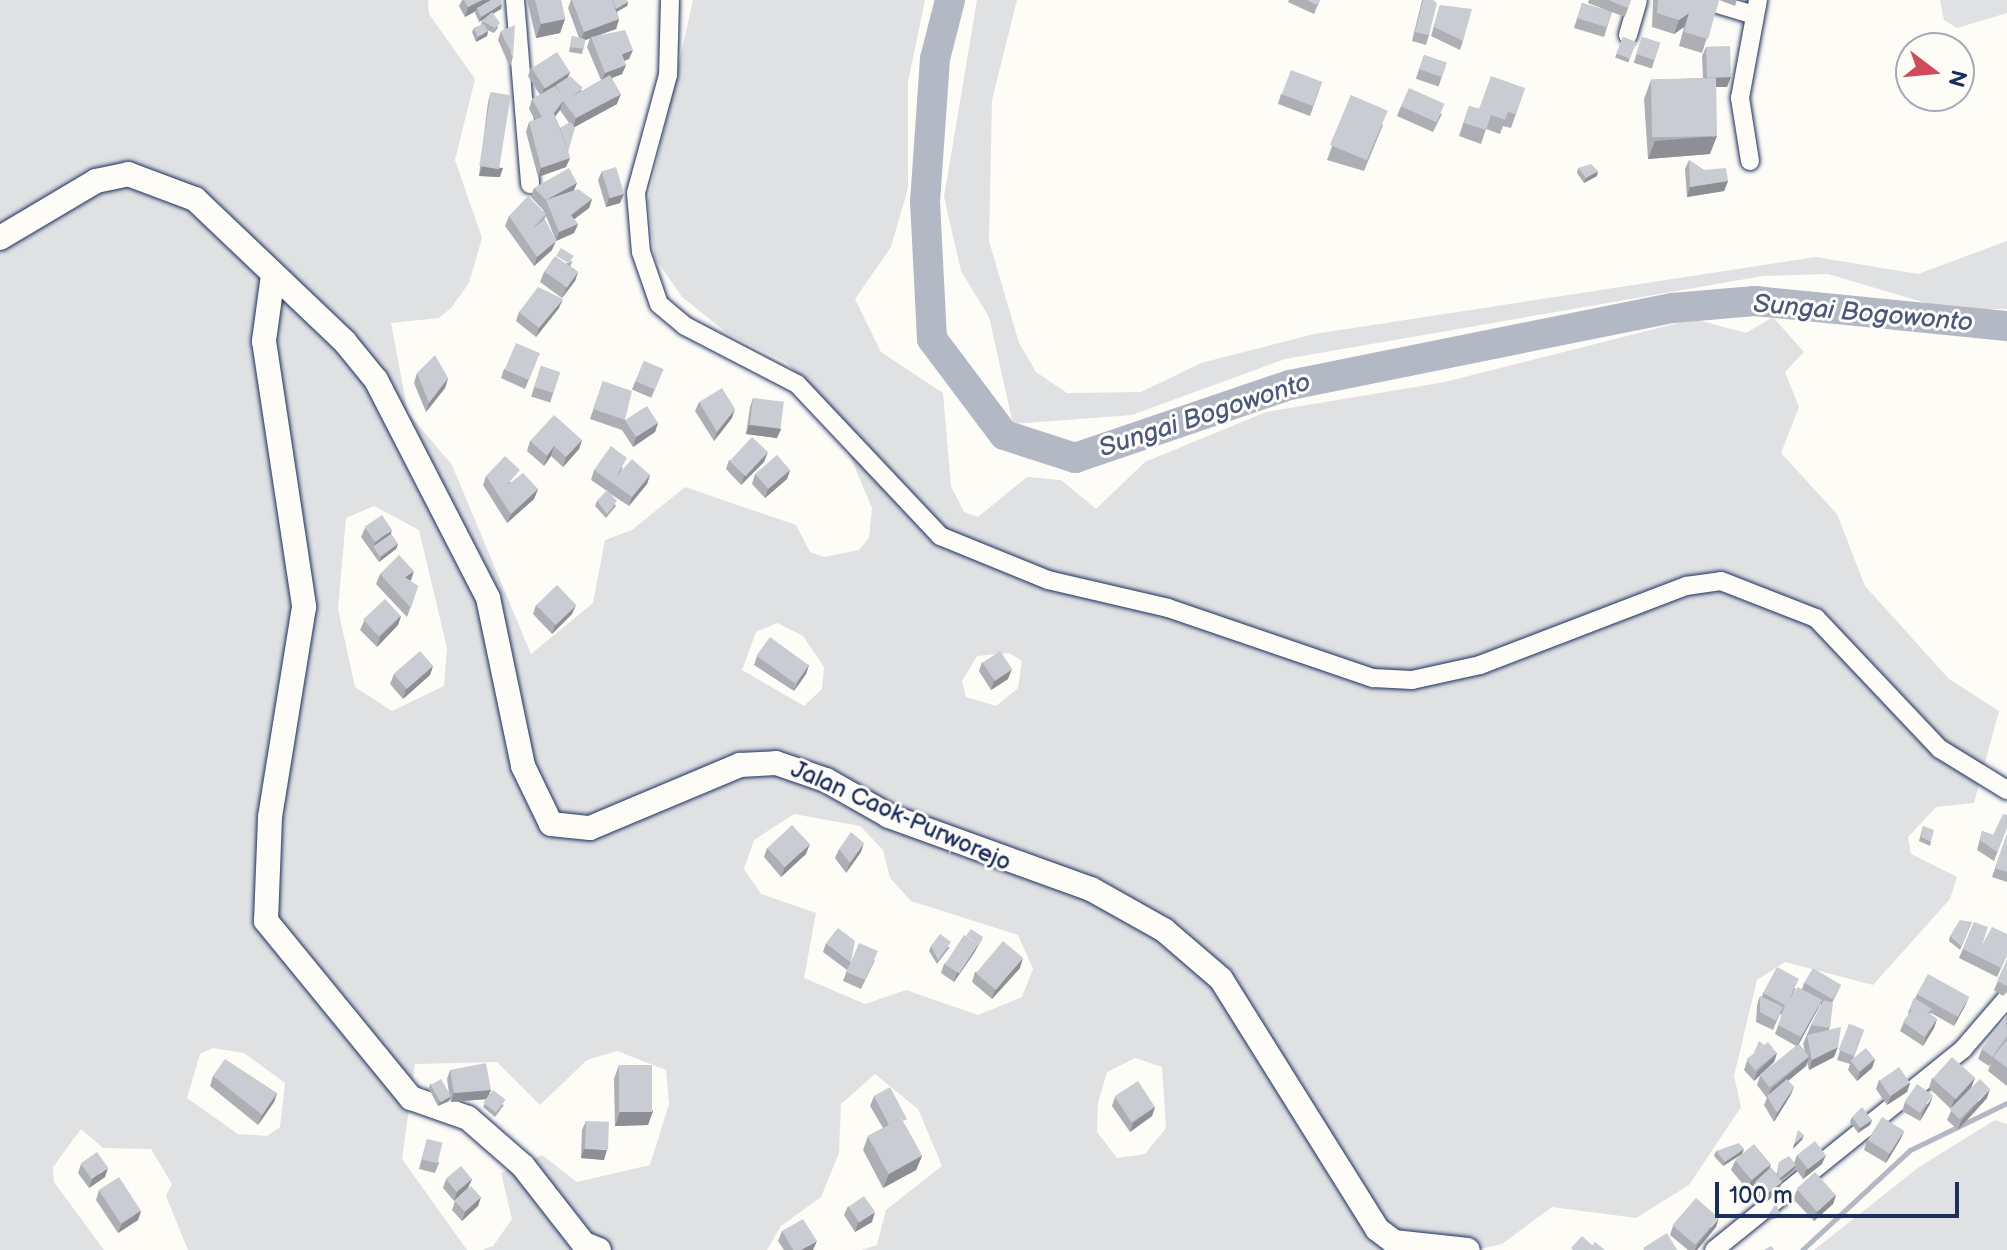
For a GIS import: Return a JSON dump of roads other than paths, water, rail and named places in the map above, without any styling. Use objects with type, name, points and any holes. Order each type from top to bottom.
[{"type":"street","points":[[515,0],[530,184]]},
{"type":"street","points":[[670,0],[668,75],[636,193],[641,252],[659,304],[685,326],[797,384],[940,536],[1048,580],[1168,608],[1373,678],[1412,680],[1480,665],[1686,586],[1721,581],[1816,618],[1940,749],[2007,790]]},
{"type":"street","points":[[1628,35],[1638,0]]},
{"type":"street","points":[[1704,0],[1756,8],[1740,98],[1750,161]]},
{"type":"street","name":"Jalan Caok-Purworejo","points":[[0,238],[96,181],[128,174],[195,199],[376,380],[428,492],[472,561],[488,598],[536,803],[551,824],[590,828],[740,765],[776,763],[826,780],[889,816],[1091,889],[1164,930],[1221,979],[1377,1229],[1394,1242],[1468,1250]]},
{"type":"street","points":[[273,275],[264,341],[304,607],[270,817],[266,921],[411,1098],[468,1118],[523,1166],[584,1244],[599,1250]]},
{"type":"street","points":[[1714,1250],[1963,1049],[2007,998]]},
{"type":"waterway","name":"Sungai Bogowonto","points":[[950,0],[935,59],[925,201],[932,339],[1004,435],[1075,458],[1290,385],[1673,308],[1755,301],[2007,326]]},
{"type":"waterway","points":[[1802,1250],[1910,1150],[2007,1103]]}]
